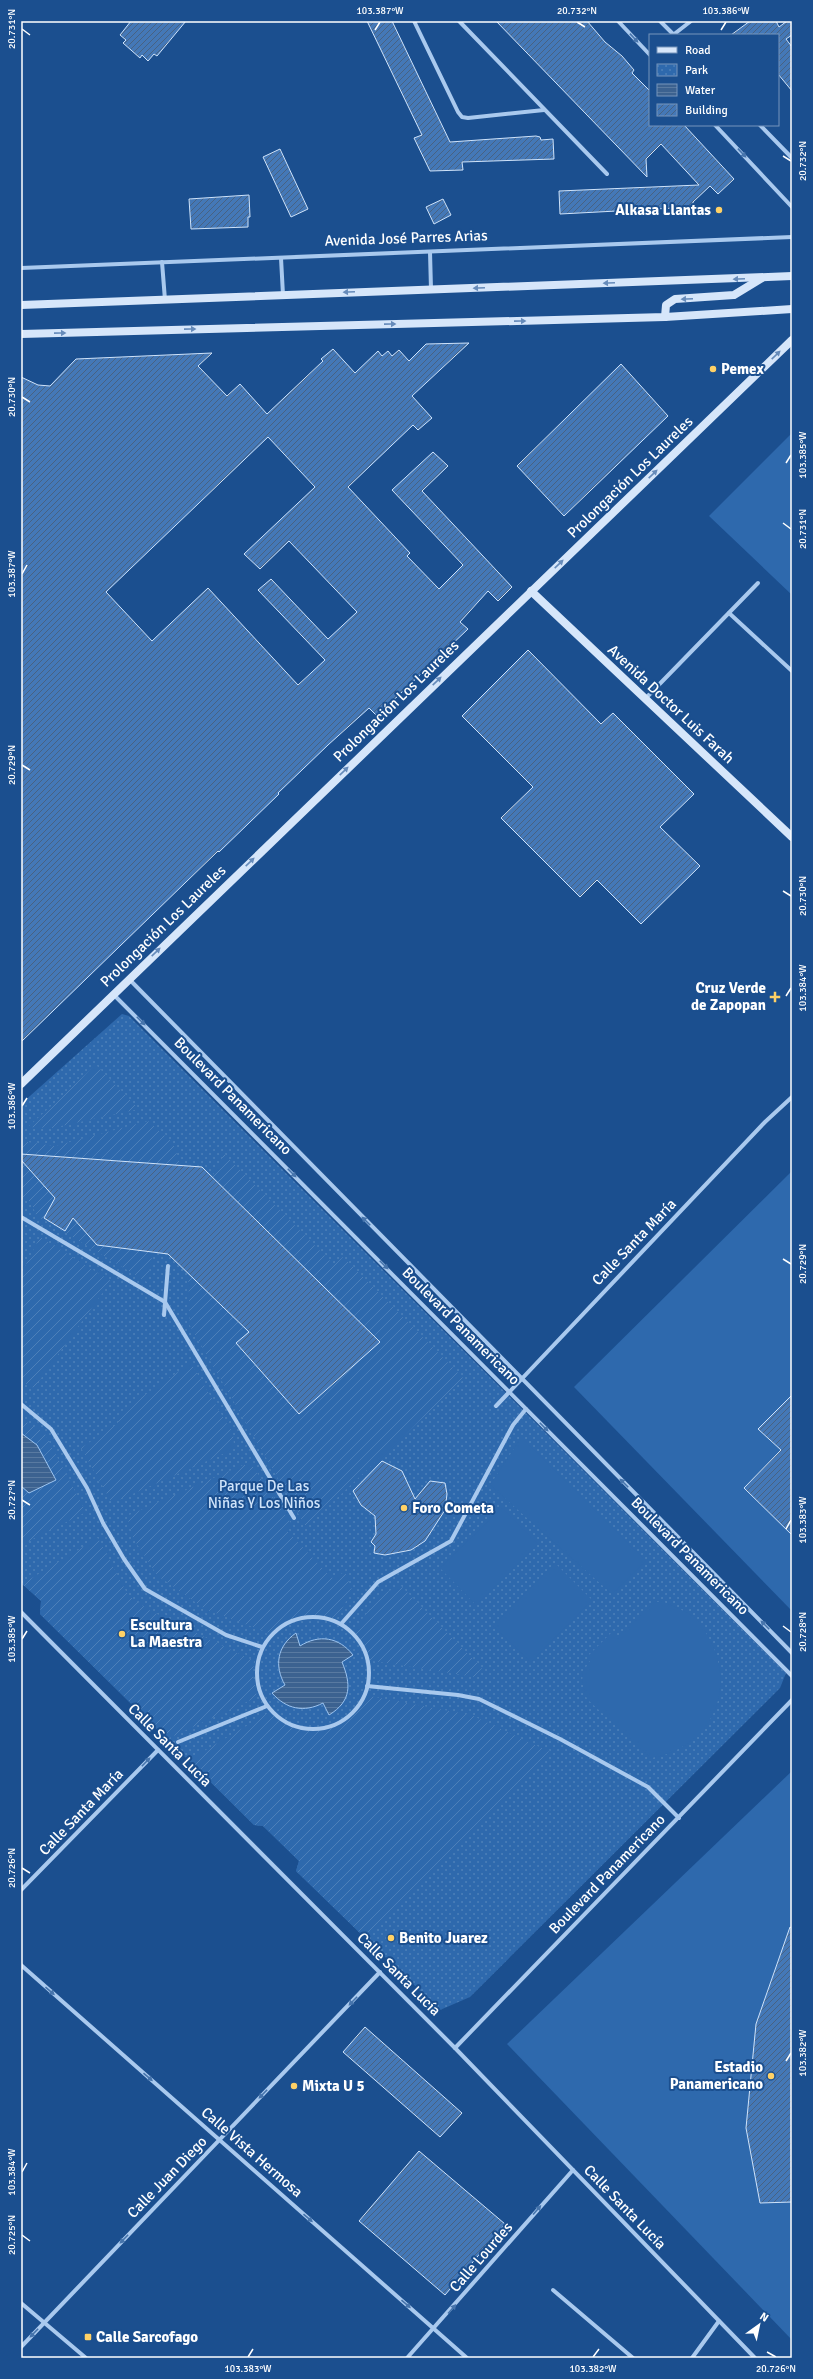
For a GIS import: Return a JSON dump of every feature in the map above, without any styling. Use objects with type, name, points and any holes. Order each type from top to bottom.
[{"type":"main road","points":[[21,305],[792,276]]},
{"type":"main road","points":[[665,317],[666,305],[675,299],[734,295],[762,278]]},
{"type":"main road","points":[[21,334],[665,317],[792,309]]},
{"type":"main road","name":"Prolongación Los Laureles","points":[[21,1084],[128,979],[792,340]]},
{"type":"main road","name":"Avenida Doctor Luis Farah","points":[[531,591],[792,837]]},
{"type":"street","points":[[414,21],[458,112],[462,117],[468,118],[544,110]]},
{"type":"street","points":[[459,21],[607,174]]},
{"type":"street","points":[[618,21],[649,53]]},
{"type":"street","points":[[660,21],[672,34]]},
{"type":"street","points":[[674,34],[691,21]]},
{"type":"street","points":[[717,126],[792,207]]},
{"type":"street","points":[[761,126],[792,158]]},
{"type":"street","points":[[788,154],[792,151]]},
{"type":"street","name":"Avenida José Parres Arias","points":[[21,268],[792,237]]},
{"type":"street","points":[[430,252],[431,289]]},
{"type":"street","points":[[281,258],[284,295]]},
{"type":"street","points":[[162,262],[165,300]]},
{"type":"street","points":[[645,699],[758,583]]},
{"type":"street","points":[[729,613],[792,672]]},
{"type":"street","name":"Boulevard Panamericano","points":[[128,979],[792,1653]]},
{"type":"street","name":"Boulevard Panamericano","points":[[113,994],[792,1676]]},
{"type":"street","name":"Calle Santa María","points":[[496,1406],[521,1378],[792,1097]]},
{"type":"street","points":[[21,1217],[165,1302],[294,1518]]},
{"type":"street","points":[[164,1315],[168,1266]]},
{"type":"street","points":[[21,1404],[52,1429],[87,1488],[120,1553],[145,1589],[226,1635],[262,1647]]},
{"type":"street","points":[[341,1624],[378,1582],[451,1541],[513,1425],[526,1409]]},
{"type":"street","name":"Calle Santa Lucía","points":[[21,1612],[455,2048],[755,2358]]},
{"type":"street","points":[[317,1616],[341,1624],[352,1632],[365,1651],[369,1673],[367,1686],[359,1704],[352,1713],[343,1720],[327,1727],[314,1729],[298,1727],[282,1720],[267,1706],[256,1679],[257,1662],[262,1647],[277,1628],[300,1618],[317,1616]]},
{"type":"street","points":[[367,1686],[458,1695],[479,1699],[560,1739],[648,1787],[679,1818]]},
{"type":"street","name":"Boulevard Panamericano","points":[[455,2048],[792,1700]]},
{"type":"street","points":[[178,1742],[267,1706]]},
{"type":"street","name":"Calle Santa María","points":[[21,1890],[158,1750]]},
{"type":"street","name":"Calle Vista Hermosa","points":[[21,1965],[467,2358]]},
{"type":"street","name":"Calle Juan Diego","points":[[21,2347],[380,1972]]},
{"type":"street","name":"Calle Lourdes","points":[[407,2358],[434,2330],[573,2170]]},
{"type":"street","points":[[552,2290],[633,2358]]},
{"type":"street","points":[[21,2303],[86,2358]]},
{"type":"street","points":[[692,2358],[719,2321]]},
{"type":"green space","points":[[792,433],[792,595],[709,516]]},
{"type":"green space","name":"Parque De Las Niñas Y Los Niños","points":[[122,1014],[129,1016],[786,1673],[780,1688],[470,1997],[440,2010],[296,1871],[299,1861],[263,1826],[254,1825],[40,1614],[41,1601],[21,1582],[21,1104]]},
{"type":"green space","points":[[96,1065],[139,1109],[52,1128],[28,1127]]},
{"type":"green space","points":[[148,1121],[173,1143],[181,1166],[21,1154],[21,1141],[55,1146]]},
{"type":"green space","points":[[224,1154],[334,1265],[343,1257],[464,1379],[306,1527],[190,1326],[188,1273],[249,1332],[236,1343],[298,1414],[380,1342],[212,1177]]},
{"type":"green space","points":[[21,1160],[153,1252],[147,1282],[36,1215],[31,1202],[21,1197]]},
{"type":"green space","points":[[792,1171],[792,1611],[574,1387]]},
{"type":"green space","points":[[40,1237],[111,1281],[34,1388],[21,1381],[21,1274]]},
{"type":"green space","points":[[191,1363],[233,1434],[234,1445],[225,1453],[112,1503],[81,1448],[117,1424],[123,1410]]},
{"type":"green space","points":[[21,1419],[44,1432],[86,1512],[21,1545]]},
{"type":"green space","points":[[519,1441],[525,1441],[646,1561],[612,1594],[490,1485]]},
{"type":"green space","points":[[243,1465],[252,1465],[291,1523],[287,1531],[332,1578],[345,1572],[352,1590],[336,1620],[315,1617],[301,1618],[287,1623],[269,1633],[205,1609],[157,1575],[133,1538],[127,1516]]},
{"type":"green space","points":[[502,1508],[538,1544],[476,1605],[440,1568]]},
{"type":"green space","points":[[98,1538],[128,1595],[149,1610],[254,1661],[253,1675],[257,1697],[167,1739],[40,1614],[41,1601],[22,1584]]},
{"type":"green space","points":[[555,1563],[592,1600],[531,1662],[493,1626]]},
{"type":"green space","points":[[400,1585],[482,1668],[475,1677],[367,1660],[365,1651],[352,1632],[380,1596]]},
{"type":"green space","points":[[662,1601],[695,1618],[705,1631],[713,1646],[719,1665],[720,1684],[718,1702],[711,1718],[701,1732],[687,1744],[670,1753],[651,1758],[587,1699],[582,1682],[583,1672],[592,1658],[589,1655],[611,1633],[618,1639],[653,1603]]},
{"type":"green space","points":[[364,1695],[471,1715],[550,1752],[365,1938],[296,1871],[299,1861],[263,1826],[254,1825],[189,1760],[268,1713],[296,1724],[309,1727],[322,1728],[334,1725],[345,1719],[355,1709]]},
{"type":"green space","points":[[792,1771],[792,2340],[507,2044]]},
{"type":"water","points":[[21,1433],[37,1445],[56,1480],[29,1493],[21,1486]]},
{"type":"water","points":[[296,1633],[300,1646],[314,1640],[328,1639],[341,1644],[353,1655],[342,1662],[348,1685],[346,1698],[337,1710],[329,1715],[323,1703],[309,1708],[296,1708],[283,1703],[272,1693],[285,1685],[279,1671],[279,1657],[285,1644]]},
{"type":"building","points":[[131,21],[186,21],[157,56],[154,54],[148,61],[142,55],[140,58],[123,43],[126,40],[120,35]]},
{"type":"building","points":[[367,21],[392,21],[450,142],[536,136],[540,137],[541,140],[553,139],[554,159],[462,162],[463,170],[430,171],[414,138],[422,135]]},
{"type":"building","points":[[496,21],[587,21],[605,42],[622,56],[634,70],[632,73],[649,90],[649,126],[685,126],[734,179],[718,194],[710,186],[693,202],[693,207],[560,214],[559,191],[699,185],[661,144],[646,159],[647,177]]},
{"type":"building","points":[[750,21],[776,21],[779,27],[787,21],[792,21],[792,35],[786,39],[792,47],[792,91],[779,75],[779,34],[732,34]]},
{"type":"building","points":[[280,149],[308,209],[291,217],[263,157]]},
{"type":"building","points":[[249,195],[250,217],[248,217],[248,227],[191,229],[189,199]]},
{"type":"building","points":[[443,199],[451,215],[434,224],[426,207]]},
{"type":"building","points":[[469,343],[412,396],[432,418],[418,430],[413,425],[348,487],[410,553],[407,556],[439,589],[463,565],[392,490],[433,452],[448,466],[422,491],[512,587],[498,601],[488,591],[460,622],[468,629],[377,716],[369,708],[328,745],[21,1042],[21,377],[38,385],[50,386],[76,359],[212,353],[198,366],[227,396],[240,384],[267,414],[323,361],[321,359],[333,349],[355,373],[378,351],[382,356],[388,351],[392,356],[399,350],[409,361],[426,344]],"holes":[[[268,437],[315,487],[244,554],[260,569],[289,541],[357,612],[328,639],[271,579],[258,590],[325,660],[298,685],[208,588],[152,641],[106,592]]]},
{"type":"building","points":[[621,364],[668,416],[564,516],[517,466]]},
{"type":"building","points":[[528,650],[601,724],[613,713],[694,794],[660,827],[700,866],[641,924],[597,880],[580,897],[501,818],[533,787],[462,716]]},
{"type":"building","points":[[21,1154],[202,1167],[380,1342],[299,1414],[236,1343],[249,1332],[168,1254],[97,1245],[73,1218],[65,1231],[44,1218],[55,1198],[21,1160]]},
{"type":"building","points":[[792,1395],[792,1535],[744,1488],[781,1450],[758,1429]]},
{"type":"building","name":"Foro Cometa","points":[[382,1461],[402,1471],[415,1499],[430,1481],[445,1483],[447,1494],[445,1510],[425,1541],[411,1550],[385,1555],[374,1553],[375,1546],[371,1542],[376,1534],[375,1516],[361,1505],[353,1491]]},
{"type":"building","name":"Estadio Panamericano","points":[[790,1927],[792,1928],[792,2202],[760,2203],[746,2128],[756,2024]]},
{"type":"building","points":[[365,2027],[462,2113],[440,2137],[343,2052]]},
{"type":"building","points":[[419,2151],[505,2224],[445,2295],[359,2221]]},
{"type":"place","name":"Alkasa Llantas","points":[[719,210]]},
{"type":"place","name":"Pemex","points":[[713,369]]},
{"type":"place","name":"Cruz Verde de Zapopan","points":[[775,997]]},
{"type":"place","name":"Foro Cometa","points":[[404,1508]]},
{"type":"place","name":"Escultura La Maestra","points":[[122,1634]]},
{"type":"place","name":"Benito Juarez","points":[[391,1938]]},
{"type":"place","name":"Estadio Panamericano","points":[[771,2076]]},
{"type":"place","name":"Mixta U 5","points":[[294,2086]]},
{"type":"place","name":"Calle Sarcofago","points":[[88,2337]]}]
